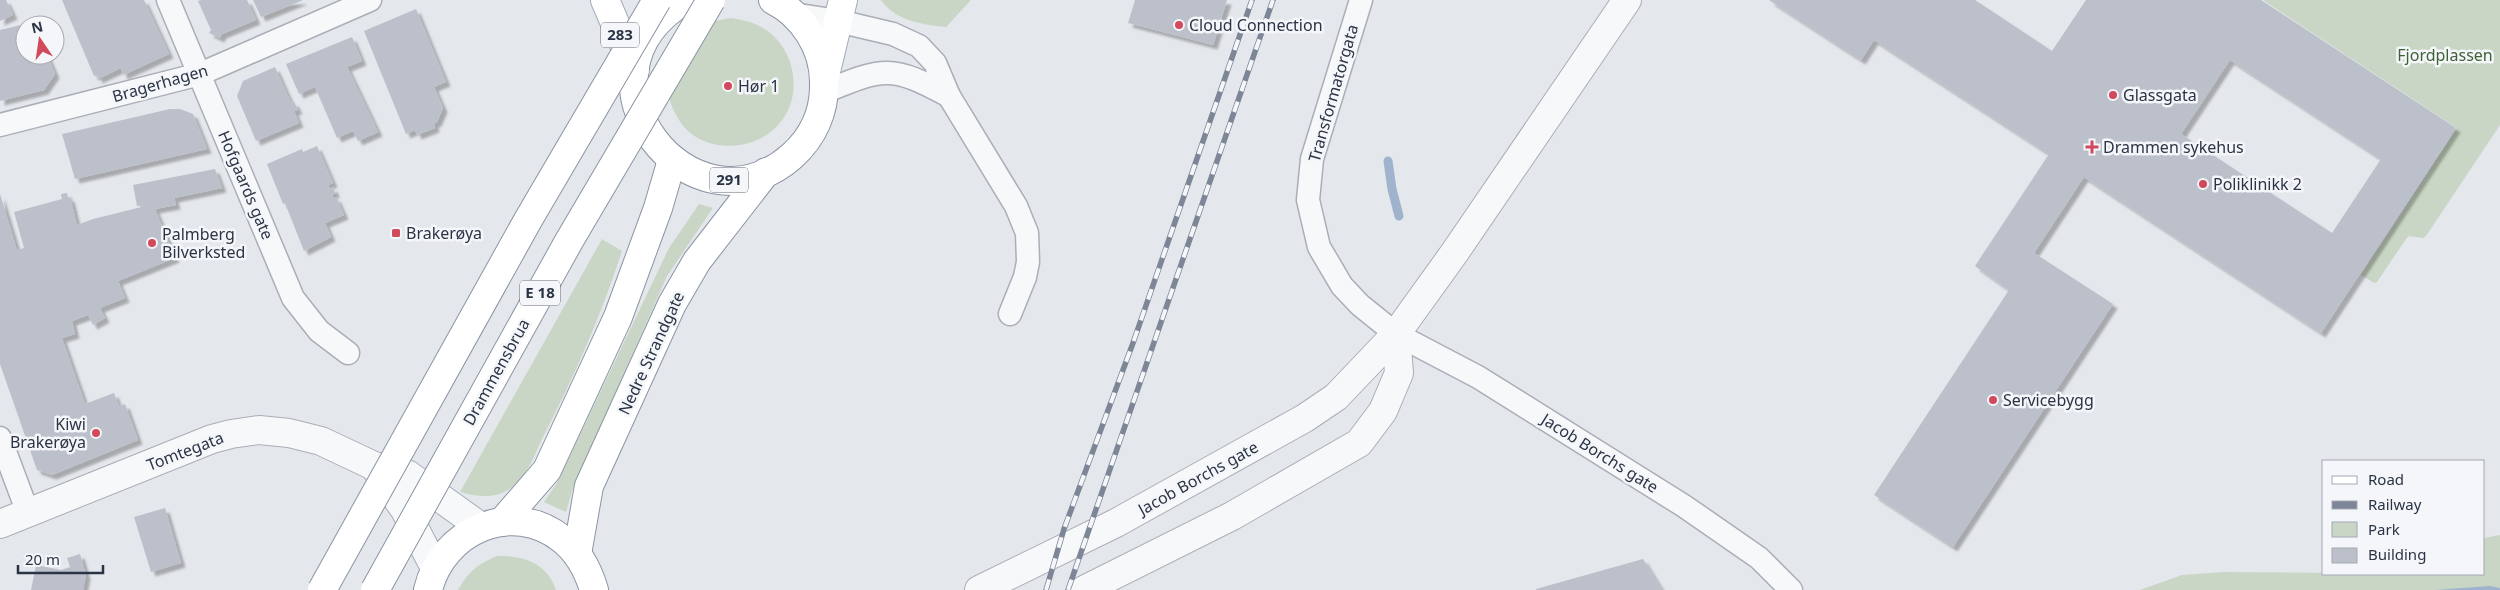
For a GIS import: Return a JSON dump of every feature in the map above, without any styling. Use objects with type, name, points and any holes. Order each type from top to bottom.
[{"type":"main road","name":"283","points":[[605,0],[635,70]]},
{"type":"main road","name":"E 18","points":[[322,590],[523,229],[657,0]]},
{"type":"main road","name":"291","points":[[685,0],[658,20],[640,52],[635,70],[636,106],[650,138],[672,160],[688,171],[727,180],[747,178],[766,172],[784,162],[800,148],[808,137],[820,112],[824,86],[822,62],[816,44],[806,28],[783,7]]},
{"type":"main road","name":"Drammensbrua","points":[[375,590],[569,241],[710,0]]},
{"type":"main road","points":[[824,86],[841,10]]},
{"type":"main road","points":[[492,525],[546,470],[618,317],[655,217],[672,160]]},
{"type":"main road","name":"Nedre Strandgate","points":[[577,554],[589,486],[672,304],[697,261],[766,172]]},
{"type":"main road","points":[[431,579],[457,540],[492,525],[523,522],[544,528],[562,538],[577,554],[588,571],[594,590]]},
{"type":"street","name":"Hofgaards gate","points":[[168,0],[293,298],[319,332],[348,353]]},
{"type":"street","name":"Bragerhagen","points":[[0,125],[200,74],[370,0]]},
{"type":"street","name":"Transformatorgata","points":[[1361,0],[1312,159],[1308,200],[1319,247],[1342,286],[1360,305],[1396,334]]},
{"type":"street","name":"Jacob Borchs gate","points":[[978,590],[1116,523],[1305,418],[1336,397],[1396,334],[1455,252],[1627,0]]},
{"type":"street","points":[[783,7],[841,10],[920,46],[935,63],[949,96],[1016,206],[1027,233],[1029,246],[1025,277],[1010,314]]},
{"type":"street","points":[[824,86],[892,72],[913,77],[949,96]]},
{"type":"street","name":"Jacob Borchs gate","points":[[1396,334],[1478,377],[1656,488],[1759,558],[1792,590]]},
{"type":"street","points":[[1084,590],[1232,516],[1359,443],[1383,411],[1400,373],[1396,334]]},
{"type":"street","name":"Tomtegata","points":[[0,524],[231,434],[259,430],[290,433],[321,441],[374,466],[407,474],[492,525]]},
{"type":"street","points":[[0,438],[28,513]]},
{"type":"street","name":"Tomtegata","points":[[374,466],[405,510],[431,579]]},
{"type":"green space","points":[[881,0],[971,0],[946,27],[911,21],[894,13]]},
{"type":"green space","name":"Fjordplassen","points":[[2263,0],[2500,0],[2500,125],[2426,236],[2423,238],[2409,236],[2377,282],[2374,283],[2361,275],[2457,128]]},
{"type":"green space","points":[[731,18],[756,24],[769,32],[778,41],[790,63],[794,89],[787,113],[770,133],[746,144],[733,146],[706,142],[694,136],[678,119],[666,90],[709,22]]},
{"type":"green space","points":[[699,204],[713,208],[667,276],[573,488],[566,512],[544,502],[557,483],[669,248]]},
{"type":"green space","points":[[602,239],[622,251],[586,346],[530,465],[522,478],[505,492],[486,496],[460,492]]},
{"type":"green space","points":[[2500,535],[2500,588],[2434,590],[2140,590],[2182,575],[2225,572],[2322,573],[2322,575],[2485,575],[2485,538]]},
{"type":"green space","points":[[497,556],[516,557],[533,562],[547,573],[556,590],[458,590],[474,569]]},
{"type":"water","points":[[2490,586],[2500,588],[2500,590],[2434,590]]},
{"type":"building","points":[[0,0],[6,0],[13,15],[0,21]]},
{"type":"building","points":[[62,0],[144,0],[169,54],[123,75],[121,68],[98,79],[97,75],[94,76]]},
{"type":"building","points":[[247,0],[256,20],[222,34],[220,38],[209,33],[211,30],[198,1]]},
{"type":"building","points":[[253,0],[303,0],[261,17]]},
{"type":"building","points":[[1135,0],[1227,0],[1213,45],[1128,23]]},
{"type":"building","points":[[1769,0],[1975,0],[2052,51],[2086,0],[2261,0],[2456,128],[2321,333],[2084,177],[2034,253],[2113,304],[1953,547],[1874,495],[2009,290],[1975,266],[2049,154],[1874,40],[1861,60]],"holes":[[[2230,60],[2381,159],[2332,233],[2181,134]]]},
{"type":"building","points":[[416,9],[446,82],[434,87],[443,108],[437,122],[434,123],[435,128],[417,135],[415,130],[406,134],[364,31]]},
{"type":"building","points":[[15,26],[15,65],[51,65],[55,74],[44,90],[0,101],[0,30]]},
{"type":"building","points":[[352,37],[362,61],[347,67],[378,132],[358,141],[353,131],[337,138],[315,87],[299,94],[286,64]]},
{"type":"building","points":[[275,67],[291,103],[294,102],[298,110],[294,111],[299,123],[256,141],[237,96],[243,81]]},
{"type":"building","points":[[170,109],[180,109],[193,114],[207,149],[75,179],[62,134]]},
{"type":"building","points":[[317,146],[333,183],[328,185],[330,189],[333,187],[335,193],[332,195],[334,199],[336,197],[344,215],[325,223],[331,237],[304,251],[267,164],[302,149],[303,152]]},
{"type":"building","points":[[215,169],[222,188],[174,198],[176,205],[155,209],[175,258],[118,281],[125,298],[100,308],[105,318],[93,325],[88,315],[72,321],[75,334],[62,338],[85,404],[114,393],[119,406],[125,404],[138,440],[52,475],[37,470],[0,364],[0,194],[17,250],[24,248],[14,212],[62,199],[61,194],[67,193],[68,198],[70,197],[77,225],[93,219],[154,204],[137,206],[133,185]]},
{"type":"building","points":[[165,508],[181,563],[151,572],[134,517]]},
{"type":"building","points":[[80,554],[86,575],[83,590],[31,590],[36,565],[61,570],[70,567],[67,558]]},
{"type":"building","points":[[1643,559],[1662,590],[1536,590],[1536,589]]},
{"type":"waterway","points":[[1388,161],[1392,189],[1399,216]]},
{"type":"railway","points":[[1046,590],[1064,529],[1133,343],[1252,0]]},
{"type":"railway","points":[[1068,590],[1273,0]]},
{"type":"place","name":"Cloud Connection","points":[[1179,25]]},
{"type":"place","name":"Hør 1","points":[[728,86]]},
{"type":"place","name":"Glassgata","points":[[2113,95]]},
{"type":"place","name":"Drammen sykehus","points":[[2092,147]]},
{"type":"place","name":"Poliklinikk 2","points":[[2203,184]]},
{"type":"place","name":"Brakerøya","points":[[396,233]]},
{"type":"place","name":"Palmberg Bilverksted","points":[[152,243]]},
{"type":"place","name":"Servicebygg","points":[[1993,400]]},
{"type":"place","name":"Kiwi Brakerøya","points":[[96,433]]}]
